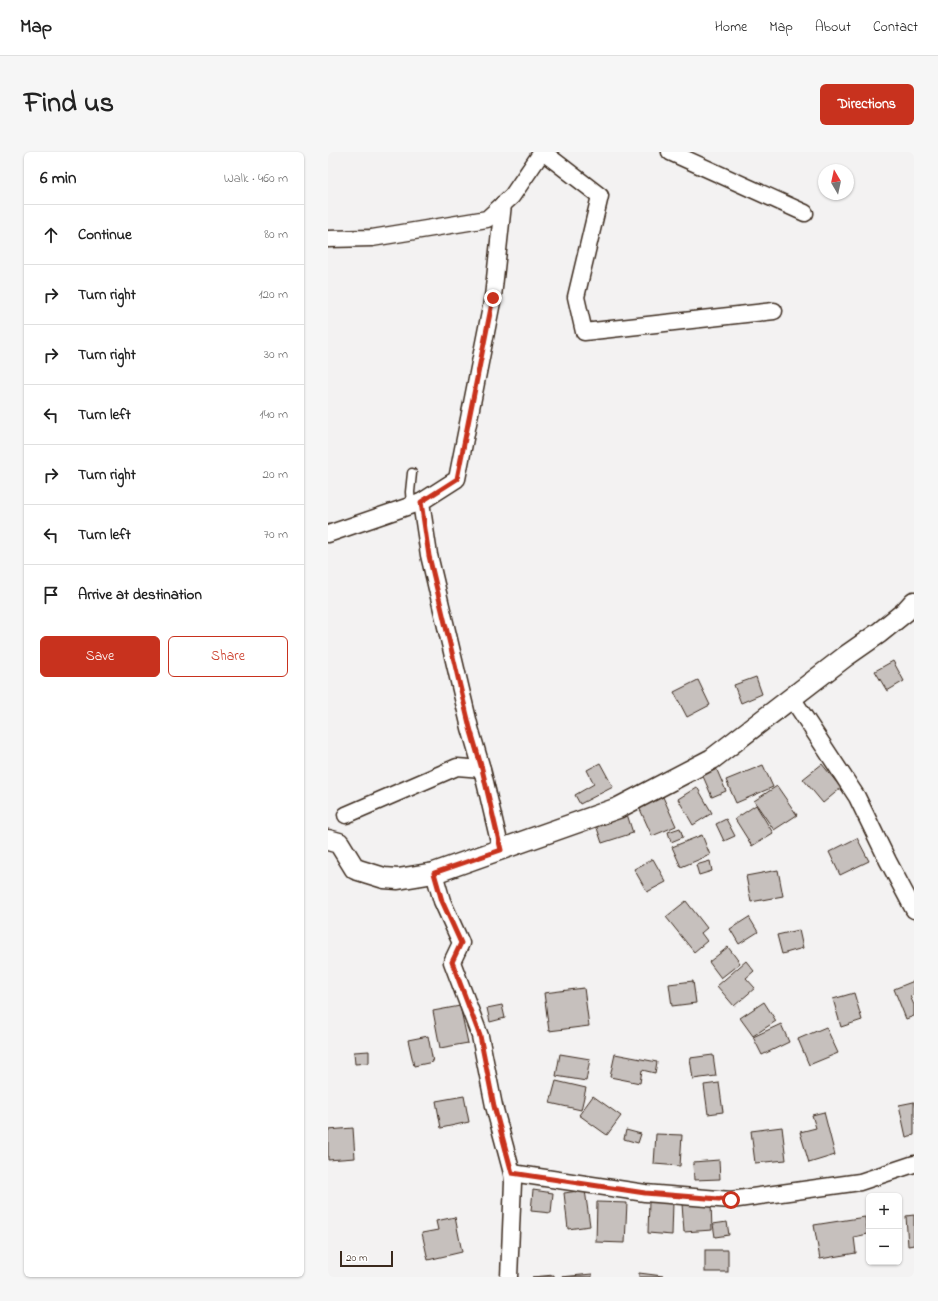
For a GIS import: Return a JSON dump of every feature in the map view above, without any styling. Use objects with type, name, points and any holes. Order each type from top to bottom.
[{"type":"street","points":[[328,239],[372,238],[488,219],[512,196],[542,152],[600,196],[576,297],[584,332],[774,311]]},
{"type":"street","points":[[670,152],[805,213]]},
{"type":"street","points":[[328,534],[416,504],[457,479],[493,298],[503,204]]},
{"type":"street","points":[[416,504],[501,850]]},
{"type":"street","points":[[328,840],[339,843],[355,869],[384,878],[398,879],[434,873],[618,808],[712,759],[911,609]]},
{"type":"street","points":[[792,698],[857,797],[914,910]]},
{"type":"street","points":[[346,816],[457,767],[482,769]]},
{"type":"street","points":[[434,873],[442,901],[461,943],[452,962],[480,1036],[494,1106],[512,1173],[513,1182],[509,1277]]},
{"type":"street","points":[[512,1173],[645,1193],[731,1200],[860,1182],[914,1164]]},
{"type":"lane","points":[[412,473],[410,492],[416,504]]},
{"type":"building","points":[[893,661],[904,681],[887,691],[875,671]]},
{"type":"building","points":[[756,677],[762,694],[741,703],[734,685]]},
{"type":"building","points":[[698,680],[710,705],[687,717],[674,692]]},
{"type":"building","points":[[713,761],[726,791],[712,797],[699,767]]},
{"type":"building","points":[[600,763],[613,787],[580,804],[575,795],[594,784],[587,770]]},
{"type":"building","points":[[822,764],[841,788],[823,803],[803,779]]},
{"type":"building","points":[[763,765],[773,787],[736,803],[726,780]]},
{"type":"building","points":[[777,786],[797,815],[774,830],[754,801]]},
{"type":"building","points":[[697,787],[712,813],[693,825],[678,799]]},
{"type":"building","points":[[663,797],[676,826],[652,836],[639,807]]},
{"type":"building","points":[[756,805],[773,833],[752,846],[735,819]]},
{"type":"building","points":[[626,811],[633,833],[602,843],[595,822]]},
{"type":"building","points":[[726,819],[735,836],[724,841],[716,824]]},
{"type":"building","points":[[680,828],[683,837],[671,842],[668,832]]},
{"type":"building","points":[[702,835],[710,855],[681,867],[672,847]]},
{"type":"building","points":[[857,838],[869,861],[840,875],[829,852]]},
{"type":"building","points":[[653,859],[666,882],[647,892],[634,869]]},
{"type":"building","points":[[710,861],[712,871],[699,875],[696,865]]},
{"type":"building","points":[[778,870],[783,896],[751,902],[746,876]]},
{"type":"building","points":[[686,901],[707,928],[701,933],[707,941],[694,952],[666,917]]},
{"type":"building","points":[[749,917],[758,932],[739,944],[730,929]]},
{"type":"building","points":[[799,930],[803,948],[782,954],[777,935]]},
{"type":"building","points":[[728,947],[740,963],[721,978],[709,962]]},
{"type":"building","points":[[746,961],[754,971],[746,978],[755,988],[734,1006],[717,986]]},
{"type":"building","points":[[693,981],[696,1003],[672,1006],[669,984]]},
{"type":"building","points":[[914,981],[914,995],[910,996],[914,1005],[914,1016],[906,1019],[894,989]]},
{"type":"building","points":[[584,988],[589,1026],[549,1031],[544,993]]},
{"type":"building","points":[[854,993],[862,1020],[841,1027],[833,999]]},
{"type":"building","points":[[764,1002],[776,1021],[753,1036],[740,1018]]},
{"type":"building","points":[[502,1005],[505,1018],[490,1022],[487,1008]]},
{"type":"building","points":[[460,1006],[468,1043],[440,1048],[433,1011]]},
{"type":"building","points":[[781,1024],[789,1042],[762,1055],[753,1037]]},
{"type":"building","points":[[826,1027],[838,1053],[809,1065],[798,1039]]},
{"type":"building","points":[[428,1036],[433,1062],[414,1066],[408,1040]]},
{"type":"building","points":[[369,1051],[369,1063],[355,1064],[354,1052]]},
{"type":"building","points":[[560,1054],[590,1059],[586,1081],[556,1076]]},
{"type":"building","points":[[615,1054],[657,1062],[655,1073],[642,1070],[640,1083],[610,1077]]},
{"type":"building","points":[[713,1055],[716,1076],[693,1079],[690,1058]]},
{"type":"building","points":[[556,1081],[586,1088],[581,1110],[550,1103]]},
{"type":"building","points":[[719,1083],[723,1112],[708,1114],[704,1085]]},
{"type":"building","points":[[464,1096],[469,1122],[441,1128],[436,1101]]},
{"type":"building","points":[[593,1096],[621,1116],[607,1135],[579,1115]]},
{"type":"building","points":[[914,1102],[914,1135],[906,1137],[899,1105]]},
{"type":"building","points":[[824,1112],[835,1155],[809,1163],[800,1132],[816,1128],[812,1115]]},
{"type":"building","points":[[782,1127],[786,1160],[755,1163],[751,1131]]},
{"type":"building","points":[[353,1128],[355,1158],[328,1160],[328,1130]]},
{"type":"building","points":[[626,1130],[641,1134],[638,1143],[624,1139]]},
{"type":"building","points":[[656,1134],[682,1135],[680,1166],[654,1164]]},
{"type":"building","points":[[719,1160],[720,1179],[694,1180],[693,1162]]},
{"type":"building","points":[[533,1190],[553,1193],[551,1213],[531,1211]]},
{"type":"building","points":[[585,1190],[590,1226],[568,1229],[564,1193]]},
{"type":"building","points":[[649,1201],[673,1202],[672,1235],[648,1233]]},
{"type":"building","points":[[597,1202],[627,1203],[625,1243],[596,1242]]},
{"type":"building","points":[[711,1202],[712,1230],[684,1232],[682,1204]]},
{"type":"building","points":[[914,1215],[914,1245],[908,1246],[906,1216]]},
{"type":"building","points":[[455,1217],[462,1252],[428,1260],[422,1233],[438,1230],[436,1221]]},
{"type":"building","points":[[865,1217],[866,1234],[854,1237],[856,1253],[820,1259],[814,1225]]},
{"type":"building","points":[[727,1222],[729,1235],[715,1237],[713,1224]]},
{"type":"building","points":[[705,1250],[728,1250],[728,1272],[705,1272]]},
{"type":"building","points":[[639,1273],[663,1276],[663,1277],[639,1277]]},
{"type":"building","points":[[592,1274],[592,1277],[561,1277]]},
{"type":"building","points":[[554,1275],[554,1277],[532,1277]]},
{"type":"route","points":[[493,298],[457,479],[421,502],[429,556],[501,850],[434,873],[442,901],[461,943],[452,962],[480,1036],[494,1106],[512,1173],[645,1193],[731,1200]]}]
